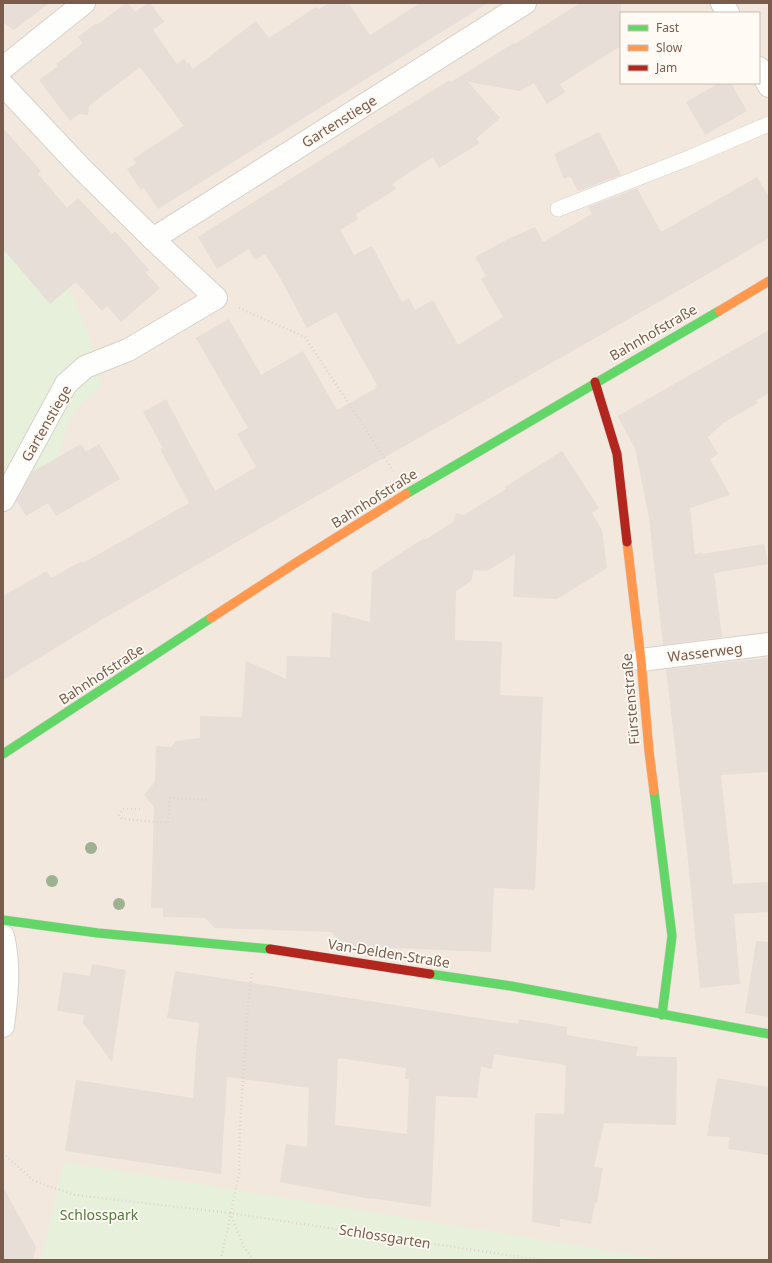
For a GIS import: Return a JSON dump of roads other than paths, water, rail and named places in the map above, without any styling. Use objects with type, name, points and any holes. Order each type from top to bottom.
[{"type":"street","points":[[3,68],[84,3]]},
{"type":"street","name":"Gartenstiege","points":[[3,500],[66,384],[85,367],[128,350],[216,298],[153,239],[525,3]]},
{"type":"street","points":[[722,3],[727,12]]},
{"type":"street","points":[[760,70],[769,86]]},
{"type":"street","points":[[3,85],[80,167],[153,239]]},
{"type":"street","name":"Bahnhofstraße","points":[[3,754],[297,562],[408,493],[769,281]]},
{"type":"street","name":"Fürstenstraße","points":[[595,382],[617,454],[641,660],[649,751],[672,936],[662,1015]]},
{"type":"street","name":"Wasserweg","points":[[641,660],[769,644]]},
{"type":"street","name":"Van-Delden-Straße","points":[[3,920],[98,933],[255,947],[511,986],[769,1034]]},
{"type":"street","points":[[3,936],[6,947],[7,990],[3,1026]]},
{"type":"lane","points":[[558,208],[689,158],[769,124]]},
{"type":"park label","name":"Schlosspark","points":[[99,1214]]}]
